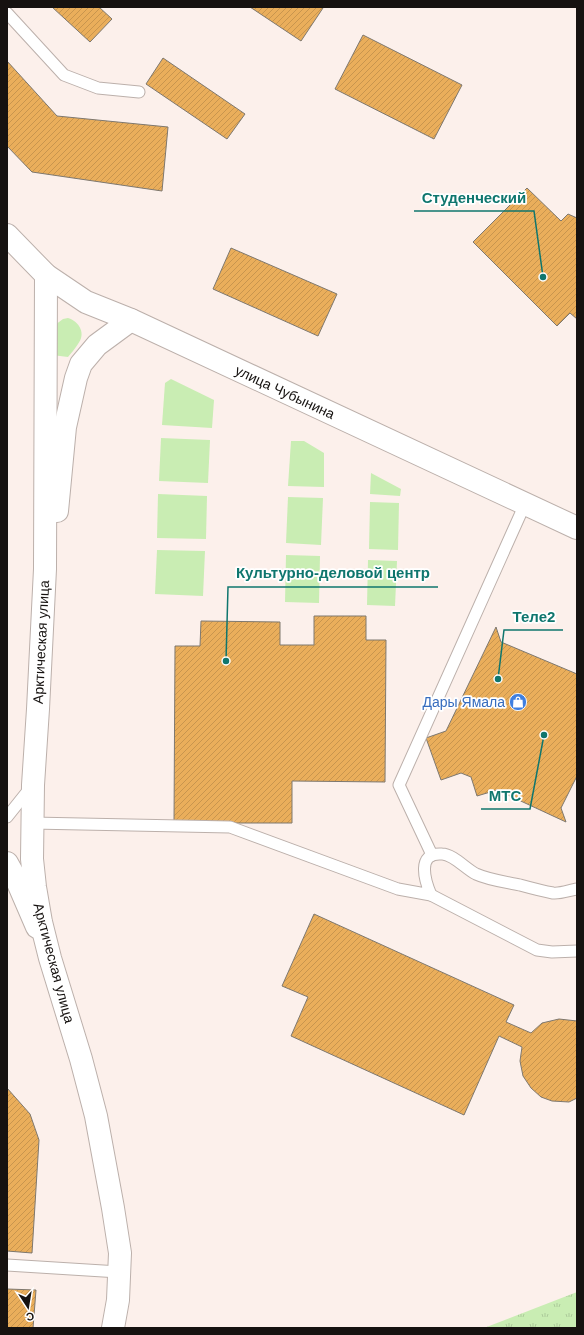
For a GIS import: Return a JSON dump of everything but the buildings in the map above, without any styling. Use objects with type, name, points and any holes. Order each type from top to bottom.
[{"type":"street","name":"улица Чубынина","points":[[7,235],[46,275],[86,302],[131,320],[577,528]]},
{"type":"street","name":"Арктическая улица","points":[[46,275],[45,569],[33,785],[32,859],[41,922],[96,1116],[120,1253],[118,1300],[113,1328]]},
{"type":"street","name":"Арктическая улица","points":[[45,569],[57,510],[65,427],[76,378],[81,364],[97,345],[131,320]]},
{"type":"street","points":[[7,864],[27,903],[50,958]]},
{"type":"lane","points":[[7,13],[64,75],[98,88],[139,92]]},
{"type":"lane","points":[[432,855],[399,785],[524,504]]},
{"type":"lane","points":[[7,817],[33,785]]},
{"type":"lane","points":[[32,823],[230,827],[398,889],[431,895],[537,950],[577,953]]},
{"type":"lane","points":[[431,895],[426,884],[424,866],[428,858],[432,855],[443,854],[450,856],[476,874],[492,879],[555,893],[577,889]]},
{"type":"lane","points":[[7,1265],[119,1272]]},
{"type":"green space","points":[[68,318],[79,325],[82,336],[76,348],[68,357],[52,355],[55,325],[63,319]]},
{"type":"green space","points":[[171,379],[214,400],[212,428],[162,425],[165,383]]},
{"type":"green space","points":[[161,438],[210,440],[208,483],[159,481]]},
{"type":"green space","points":[[291,441],[304,441],[324,453],[324,487],[288,486]]},
{"type":"green space","points":[[371,473],[401,489],[400,496],[370,494]]},
{"type":"green space","points":[[158,494],[207,496],[206,539],[157,538]]},
{"type":"green space","points":[[288,497],[323,498],[321,545],[286,543]]},
{"type":"green space","points":[[370,502],[399,503],[398,550],[369,549]]},
{"type":"green space","points":[[157,550],[205,551],[203,596],[155,594]]},
{"type":"green space","points":[[286,555],[320,556],[319,603],[285,602]]},
{"type":"green space","points":[[368,560],[397,561],[395,606],[367,605]]},
{"type":"green space","points":[[577,1292],[577,1328],[484,1328]]},
{"type":"place","name":"Студенческий","points":[[543,277]]},
{"type":"place","name":"Культурно-деловой центр","points":[[226,661]]},
{"type":"place","name":"Теле2","points":[[498,679]]},
{"type":"place","name":"Дары Ямала","points":[[518,702]]},
{"type":"place","name":"МТС","points":[[544,735]]}]
